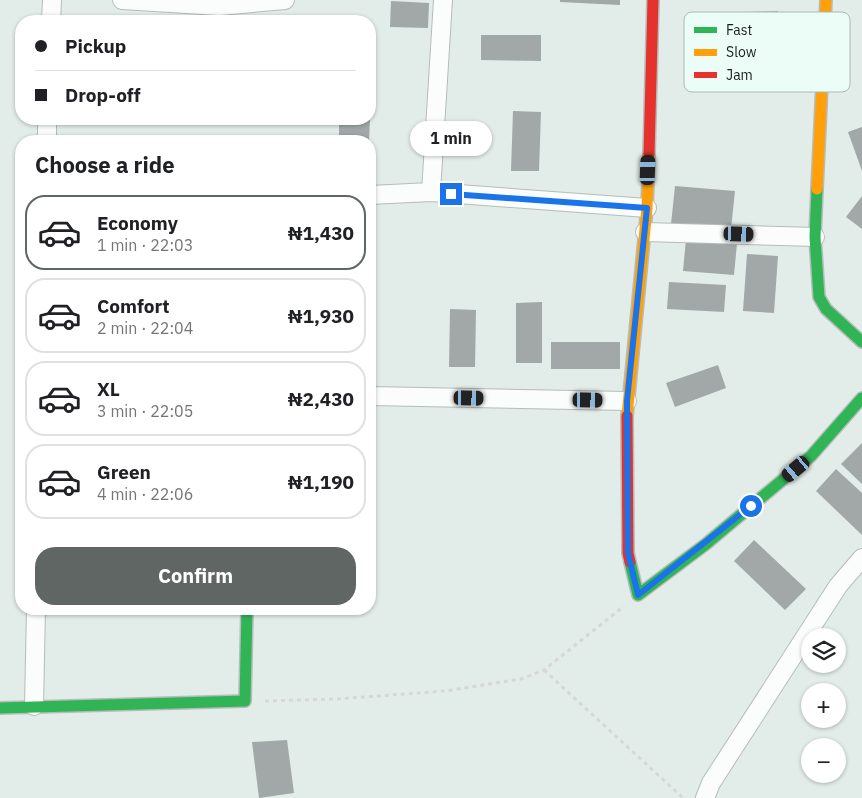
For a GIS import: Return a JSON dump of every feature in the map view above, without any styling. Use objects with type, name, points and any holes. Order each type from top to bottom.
[{"type":"street","points":[[51,15],[52,0]]},
{"type":"street","points":[[122,0],[219,6],[285,0]]},
{"type":"street","points":[[431,192],[443,0]]},
{"type":"street","points":[[653,0],[647,208],[627,401],[628,553],[638,595],[706,544],[811,456],[862,398]]},
{"type":"street","points":[[822,92],[815,237],[819,297],[826,309],[862,342]]},
{"type":"street","points":[[376,195],[431,192],[647,208]]},
{"type":"street","points":[[645,232],[815,237]]},
{"type":"street","points":[[376,396],[627,401]]},
{"type":"street","points":[[705,798],[711,783],[838,586],[862,558]]},
{"type":"street","points":[[34,706],[36,615]]},
{"type":"street","points":[[0,708],[245,701],[247,615]]},
{"type":"path","points":[[245,701],[337,700],[445,692],[521,678],[544,670],[638,595]]},
{"type":"path","points":[[544,670],[683,798]]},
{"type":"building","points":[[560,0],[620,0],[620,5],[560,2]]},
{"type":"building","points":[[391,1],[429,3],[428,28],[390,27]]},
{"type":"building","points":[[481,35],[541,35],[541,61],[481,60]]},
{"type":"building","points":[[513,111],[541,112],[539,171],[511,171]]},
{"type":"building","points":[[339,125],[370,125],[369,135],[339,135]]},
{"type":"building","points":[[862,127],[862,171],[848,132]]},
{"type":"building","points":[[675,186],[735,191],[731,229],[671,224]]},
{"type":"building","points":[[862,196],[862,229],[846,217]]},
{"type":"building","points":[[686,239],[737,243],[734,275],[683,271]]},
{"type":"building","points":[[747,254],[778,256],[774,313],[743,311]]},
{"type":"building","points":[[669,282],[726,285],[724,312],[667,309]]},
{"type":"building","points":[[542,302],[542,363],[516,363],[516,303]]},
{"type":"building","points":[[450,309],[476,310],[475,367],[449,367]]},
{"type":"building","points":[[551,342],[620,342],[620,369],[551,369]]},
{"type":"building","points":[[718,365],[726,388],[675,407],[666,383]]},
{"type":"building","points":[[862,443],[862,484],[841,464]]},
{"type":"building","points":[[836,469],[862,493],[862,535],[816,491]]},
{"type":"building","points":[[754,540],[806,589],[785,610],[734,561]]},
{"type":"building","points":[[287,740],[294,793],[259,798],[252,742]]},
{"type":"traffic: fast","points":[[817,189],[815,237],[819,297],[826,309],[862,342]]},
{"type":"traffic: fast","points":[[630,562],[638,595],[706,544],[811,456],[862,398]]},
{"type":"traffic: fast","points":[[0,708],[245,701],[247,615]]},
{"type":"traffic: slow","points":[[825,12],[826,0]]},
{"type":"traffic: slow","points":[[817,189],[822,92]]},
{"type":"traffic: slow","points":[[627,416],[647,208],[649,154]]},
{"type":"traffic: jam","points":[[649,154],[653,0]]},
{"type":"traffic: jam","points":[[627,416],[628,553],[630,562]]},
{"type":"route","points":[[451,194],[647,208],[627,401],[628,553],[638,595],[706,544],[751,506]]}]
